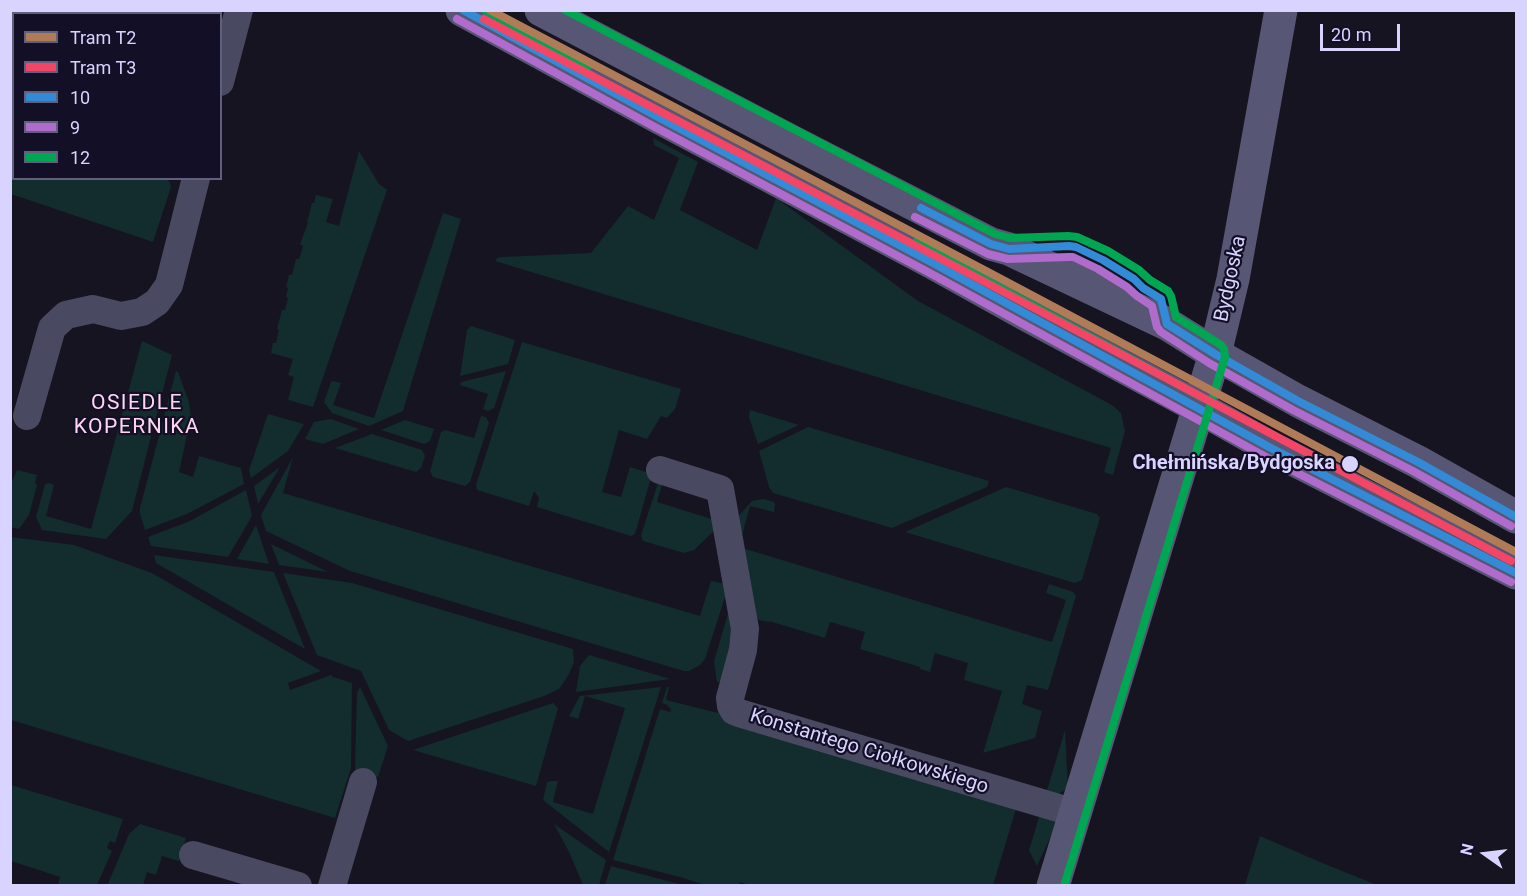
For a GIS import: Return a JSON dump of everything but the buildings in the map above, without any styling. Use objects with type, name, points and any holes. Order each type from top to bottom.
[{"type":"main road","points":[[462,10],[1271,448],[1516,573]]},
{"type":"main road","points":[[541,10],[992,244],[1009,249],[1167,324],[1215,354],[1298,400],[1418,462],[1516,517]]},
{"type":"main road","name":"Bydgoska","points":[[1053,885],[1215,354],[1233,279],[1281,10]]},
{"type":"street","points":[[222,74],[238,10]]},
{"type":"street","points":[[27,416],[52,328],[66,315],[93,309],[121,316],[142,312],[157,302],[169,285],[195,180]]},
{"type":"street","name":"Konstantego Ciołkowskiego","points":[[660,470],[720,489],[745,629],[742,650],[729,698],[734,711],[1075,813]]},
{"type":"street","points":[[332,885],[363,783]]},
{"type":"street","points":[[193,855],[298,885]]},
{"type":"green space","points":[[10,134],[12,135],[12,180],[168,180],[171,187],[153,242],[11,194]]},
{"type":"green space","points":[[653,138],[698,162],[680,210],[757,250],[776,198],[918,301],[1112,405],[1121,413],[1125,431],[1113,475],[1104,472],[1111,448],[495,261],[502,257],[591,253],[628,206],[654,220],[679,158],[654,145]]},
{"type":"green space","points":[[359,151],[379,184],[387,190],[313,407],[288,400],[294,377],[288,375],[293,359],[271,353],[273,343],[276,343],[282,310],[285,310],[288,298],[286,287],[289,275],[292,275],[296,259],[299,259],[303,246],[300,244],[312,203],[316,195],[333,199],[326,222],[339,226]]},
{"type":"green space","points":[[443,213],[461,219],[403,411],[369,426],[332,413],[324,402],[333,381],[341,383],[333,405],[374,418]]},
{"type":"green space","points":[[471,326],[515,340],[508,364],[460,376],[467,330]]},
{"type":"green space","points":[[142,341],[172,355],[132,511],[106,539],[42,530],[36,517],[45,484],[49,483],[54,485],[46,516],[91,529]]},
{"type":"green space","points":[[522,342],[681,389],[675,409],[667,418],[661,416],[647,439],[619,430],[602,492],[621,497],[630,467],[652,474],[635,534],[631,536],[537,507],[539,498],[534,491],[529,506],[477,490],[476,485]]},
{"type":"green space","points":[[176,371],[189,402],[191,417],[179,472],[193,477],[199,456],[241,468],[244,484],[187,514],[145,530],[140,508]]},
{"type":"green space","points":[[506,371],[494,408],[488,411],[483,409],[488,394],[460,385],[461,382]]},
{"type":"green space","points":[[750,410],[799,425],[758,444],[749,417]]},
{"type":"green space","points":[[268,414],[304,424],[288,451],[251,478],[249,470]]},
{"type":"green space","points":[[481,416],[486,417],[489,423],[470,482],[465,486],[433,477],[430,471],[441,432],[445,430],[474,438]]},
{"type":"green space","points":[[331,419],[359,429],[323,444],[305,439],[314,422]]},
{"type":"green space","points":[[405,420],[434,429],[430,441],[424,444],[381,430]]},
{"type":"green space","points":[[808,427],[989,481],[987,487],[892,528],[773,493],[769,487],[759,451]]},
{"type":"green space","points":[[372,434],[422,450],[425,456],[421,468],[416,472],[335,448]]},
{"type":"green space","points":[[293,457],[283,493],[700,616],[711,581],[725,584],[723,589],[727,591],[705,659],[700,665],[684,671],[350,571],[266,531],[261,515]]},
{"type":"green space","points":[[280,467],[258,504],[254,486]]},
{"type":"green space","points":[[17,470],[37,475],[35,483],[37,485],[29,515],[19,529],[10,527],[11,484]]},
{"type":"green space","points":[[658,483],[662,484],[657,502],[721,522],[694,550],[684,553],[643,541],[641,535]]},
{"type":"green space","points":[[1006,487],[1097,514],[1100,518],[1082,580],[1075,583],[905,532]]},
{"type":"green space","points":[[246,490],[252,516],[228,557],[151,546],[148,537],[190,521]]},
{"type":"green space","points":[[763,499],[774,502],[774,512],[750,506],[739,547],[1052,642],[1066,600],[1046,593],[1049,584],[1073,592],[1076,596],[1048,690],[1027,685],[1022,704],[1042,711],[1035,738],[983,753],[1002,691],[964,680],[968,663],[935,653],[930,672],[860,649],[865,632],[830,622],[825,638],[759,620],[753,616],[749,608],[739,555],[735,520],[752,501]]},
{"type":"green space","points":[[256,525],[269,564],[237,559]]},
{"type":"green space","points":[[10,537],[74,545],[152,573],[321,671],[288,683],[290,690],[331,675],[352,683],[351,768],[335,818],[11,720]]},
{"type":"green space","points":[[271,544],[328,572],[279,565]]},
{"type":"green space","points":[[154,555],[274,572],[305,649],[156,563]]},
{"type":"green space","points":[[283,573],[352,583],[573,649],[574,662],[559,689],[408,741],[389,730],[361,671],[317,655]]},
{"type":"green space","points":[[732,600],[735,631],[724,683],[717,682],[714,661]]},
{"type":"green space","points":[[589,655],[670,679],[576,692],[580,666]]},
{"type":"green space","points":[[360,687],[388,746],[378,777],[355,771],[357,693]]},
{"type":"green space","points":[[661,687],[609,852],[543,800],[547,782],[558,781],[553,802],[593,814],[625,708],[585,696],[578,719],[569,716],[580,696]]},
{"type":"green space","points":[[667,687],[669,687],[666,700],[726,715],[1016,809],[993,885],[752,886],[740,882],[739,885],[705,885],[613,860],[660,709],[670,712],[671,709],[662,703]]},
{"type":"green space","points":[[553,703],[558,708],[536,786],[413,750]]},
{"type":"green space","points":[[1065,730],[1068,788],[1057,795],[1045,797]]},
{"type":"green space","points":[[11,785],[123,819],[115,843],[110,841],[107,848],[112,851],[97,885],[58,885],[60,877],[11,861]]},
{"type":"green space","points":[[1040,814],[1055,822],[1056,825],[1037,866],[1029,850]]},
{"type":"green space","points":[[140,824],[186,838],[179,861],[162,856],[156,875],[147,872],[143,885],[107,886],[129,834]]},
{"type":"green space","points":[[554,824],[606,860],[599,885],[583,885]]},
{"type":"green space","points":[[1260,836],[1320,862],[1377,885],[1245,885]]},
{"type":"green space","points":[[611,866],[679,884],[684,885],[605,885]]},
{"type":"tram line","name":"T2","points":[[490,10],[1516,552]]},
{"type":"tram line","name":"T3","points":[[484,19],[1511,561]]},
{"type":"transit line","name":"10","points":[[463,10],[1271,448],[1516,573]]},
{"type":"transit line","name":"12","points":[[485,10],[588,67]]},
{"type":"transit line","name":"12","points":[[565,10],[995,234],[1010,238],[1077,237],[1108,251],[1168,291],[1176,317],[1224,349],[1225,357],[1064,886]]},
{"type":"transit line","name":"9","points":[[457,19],[1266,457],[1511,582]]},
{"type":"transit line","name":"10","points":[[921,208],[991,244],[1009,249],[1076,247],[1103,260],[1161,299],[1167,324]]},
{"type":"transit line","name":"9","points":[[915,217],[988,254],[1008,259],[1073,257],[1098,269],[1152,306],[1157,327],[1161,332],[1209,363],[1293,410],[1413,471],[1511,526]]},
{"type":"transit line","name":"12","points":[[916,242],[1203,398]]},
{"type":"transit line","name":"10","points":[[1167,324],[1298,401],[1418,462],[1516,517]]},
{"type":"place","name":"Chełmińska/Bydgoska","points":[[1350,464]]},
{"type":"district","name":"OSIEDLE KOPERNIKA","points":[[137,416]]}]
